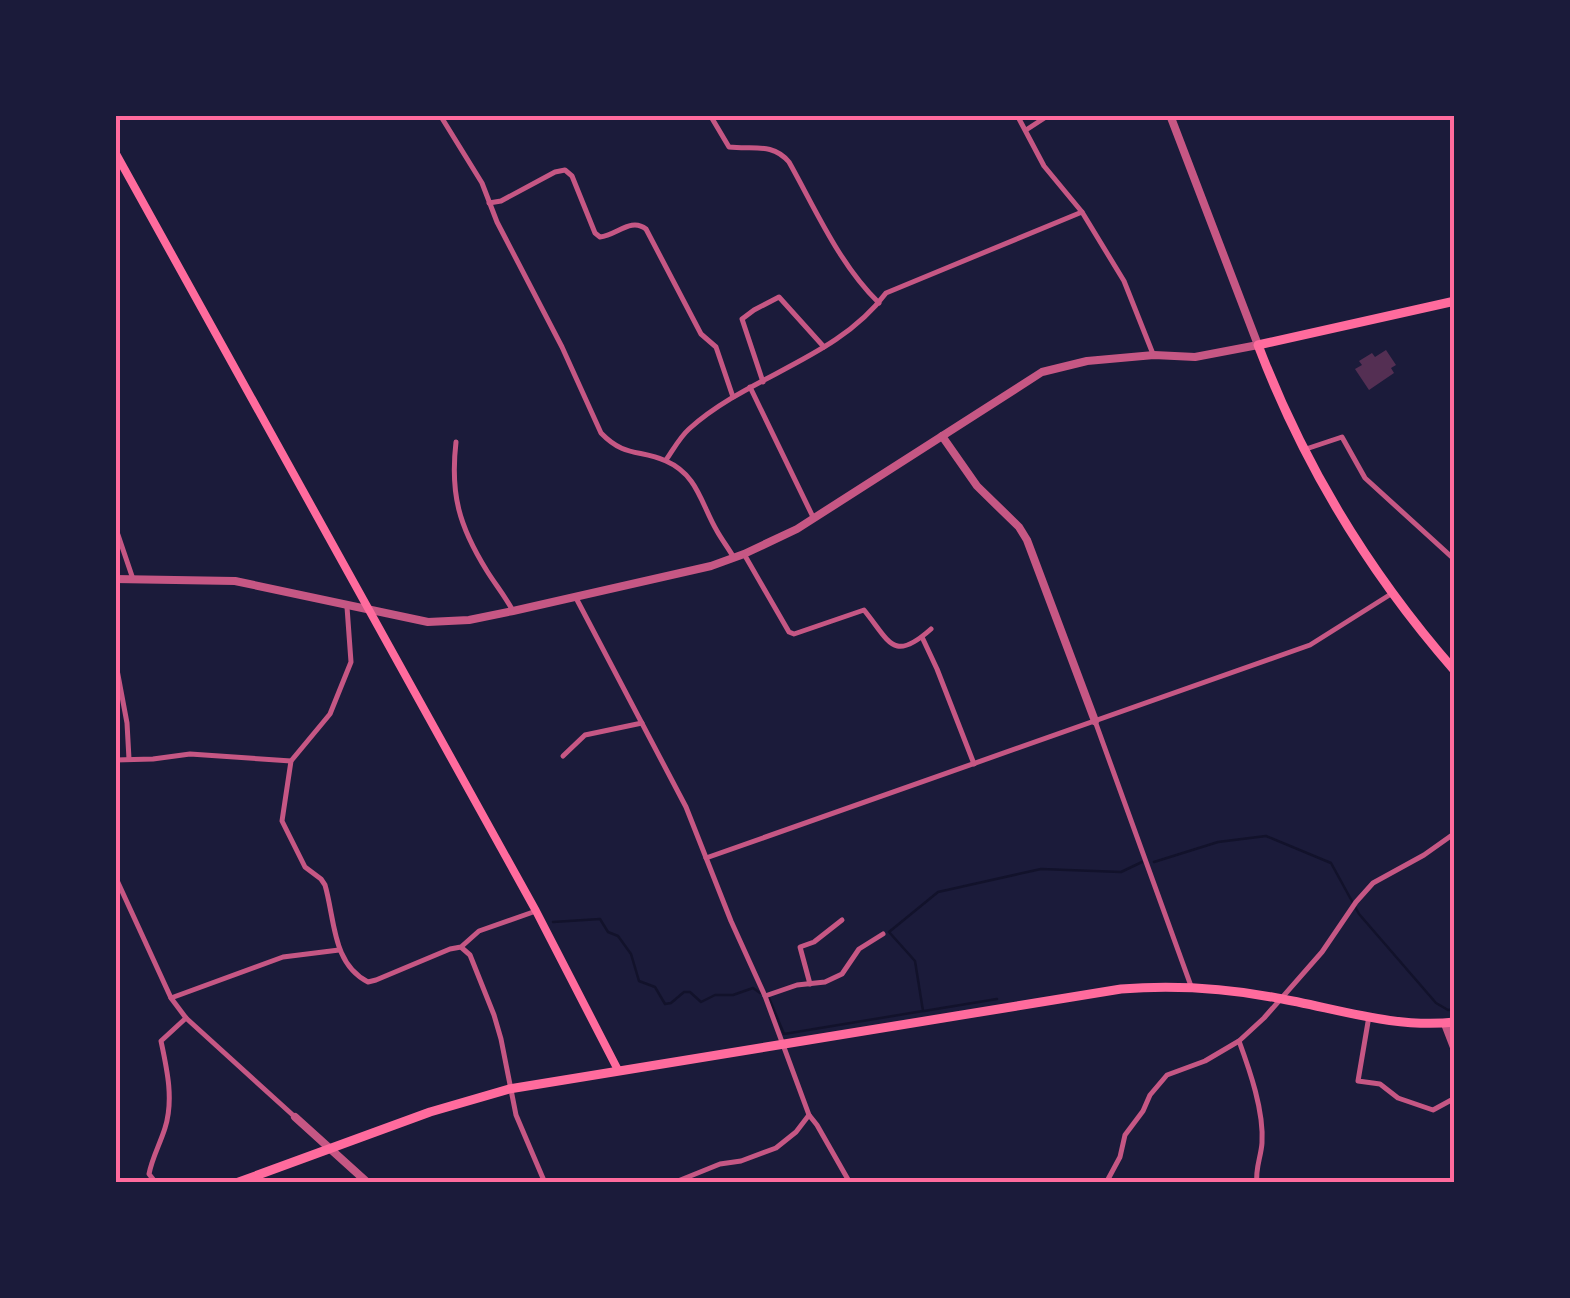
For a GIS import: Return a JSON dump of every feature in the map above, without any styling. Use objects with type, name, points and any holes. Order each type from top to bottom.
[{"type":"main road","points":[[115,152],[536,912],[618,1070]]},
{"type":"main road","points":[[1455,301],[1258,345],[1277,395],[1332,504],[1392,594],[1455,672]]},
{"type":"main road","points":[[236,1183],[430,1112],[509,1089],[1121,989],[1191,986],[1280,998],[1400,1022],[1450,1023]]},
{"type":"street","points":[[441,115],[482,183],[601,433],[621,449],[666,460],[694,481],[716,530],[734,558]]},
{"type":"street","points":[[710,115],[729,147],[774,149],[782,154],[835,248],[879,303]]},
{"type":"street","points":[[1018,115],[1044,166],[1082,212],[1124,281],[1154,355]]},
{"type":"street","points":[[1025,130],[1048,115]]},
{"type":"street","points":[[115,578],[235,581],[428,622],[469,620],[696,570],[744,554],[784,536],[1042,372],[1087,360],[1154,355],[1195,357],[1258,345],[1170,115]]},
{"type":"street","points":[[489,204],[565,170],[572,176],[595,233],[608,236],[640,224],[701,334],[716,347],[733,397]]},
{"type":"street","points":[[666,460],[686,432],[733,397],[824,347],[879,303],[886,292],[1082,212]]},
{"type":"street","points":[[763,382],[742,319],[754,310],[780,297],[824,347]]},
{"type":"street","points":[[750,387],[814,517]]},
{"type":"street","points":[[942,436],[976,486],[1019,527],[1027,540],[1191,986]]},
{"type":"street","points":[[1304,450],[1342,437],[1365,478],[1455,560]]},
{"type":"street","points":[[456,442],[456,507],[484,567],[513,610]]},
{"type":"street","points":[[115,526],[133,579]]},
{"type":"street","points":[[744,554],[789,632],[794,634],[864,610],[891,644],[902,648],[909,647],[931,628]]},
{"type":"street","points":[[706,858],[1310,645],[1392,594]]},
{"type":"street","points":[[575,596],[686,807],[765,996],[809,1115],[850,1183]]},
{"type":"street","points":[[347,604],[352,662],[330,714],[291,761],[282,822],[305,867],[325,885],[339,950],[346,964],[368,982],[461,947],[479,931],[536,912]]},
{"type":"street","points":[[922,637],[974,764]]},
{"type":"street","points":[[115,658],[130,760]]},
{"type":"street","points":[[563,756],[585,736],[642,723]]},
{"type":"street","points":[[115,760],[190,754],[291,761]]},
{"type":"street","points":[[1106,1183],[1120,1157],[1124,1135],[1167,1075],[1205,1061],[1239,1041],[1322,952],[1373,883],[1455,834]]},
{"type":"street","points":[[115,876],[170,998],[186,1018],[368,1183]]},
{"type":"street","points":[[810,984],[800,947],[814,942],[842,920]]},
{"type":"street","points":[[765,996],[797,985],[825,982],[842,974],[859,949],[883,934]]},
{"type":"street","points":[[461,947],[470,955],[494,1016],[516,1115],[545,1183]]},
{"type":"street","points":[[170,998],[282,957],[339,950]]},
{"type":"street","points":[[1369,1016],[1358,1081],[1380,1084],[1398,1098],[1433,1110],[1455,1098]]},
{"type":"street","points":[[156,1183],[150,1174],[151,1164],[169,1110],[168,1073],[161,1042],[186,1018]]},
{"type":"street","points":[[1450,1023],[1455,1050]]},
{"type":"street","points":[[1239,1041],[1252,1078],[1260,1126],[1257,1183]]},
{"type":"street","points":[[673,1183],[776,1148],[809,1115]]},
{"type":"building","points":[[1386,350],[1396,365],[1391,368],[1394,373],[1369,390],[1355,369],[1362,365],[1359,361],[1372,353],[1375,357]]},
{"type":"waterway","points":[[1154,862],[1218,842],[1266,836],[1331,863],[1359,914],[1436,1003],[1448,1010],[1455,1009]]},
{"type":"waterway","points":[[769,998],[784,1034],[923,1011],[915,961],[889,932],[938,892],[1041,869],[1121,872],[1142,862]]},
{"type":"waterway","points":[[553,922],[600,919],[631,954],[639,981],[655,987],[665,1004],[684,992],[690,992],[701,1002],[715,995],[733,995],[753,988],[760,993]]},
{"type":"waterway","points":[[924,1011],[997,999]]}]
